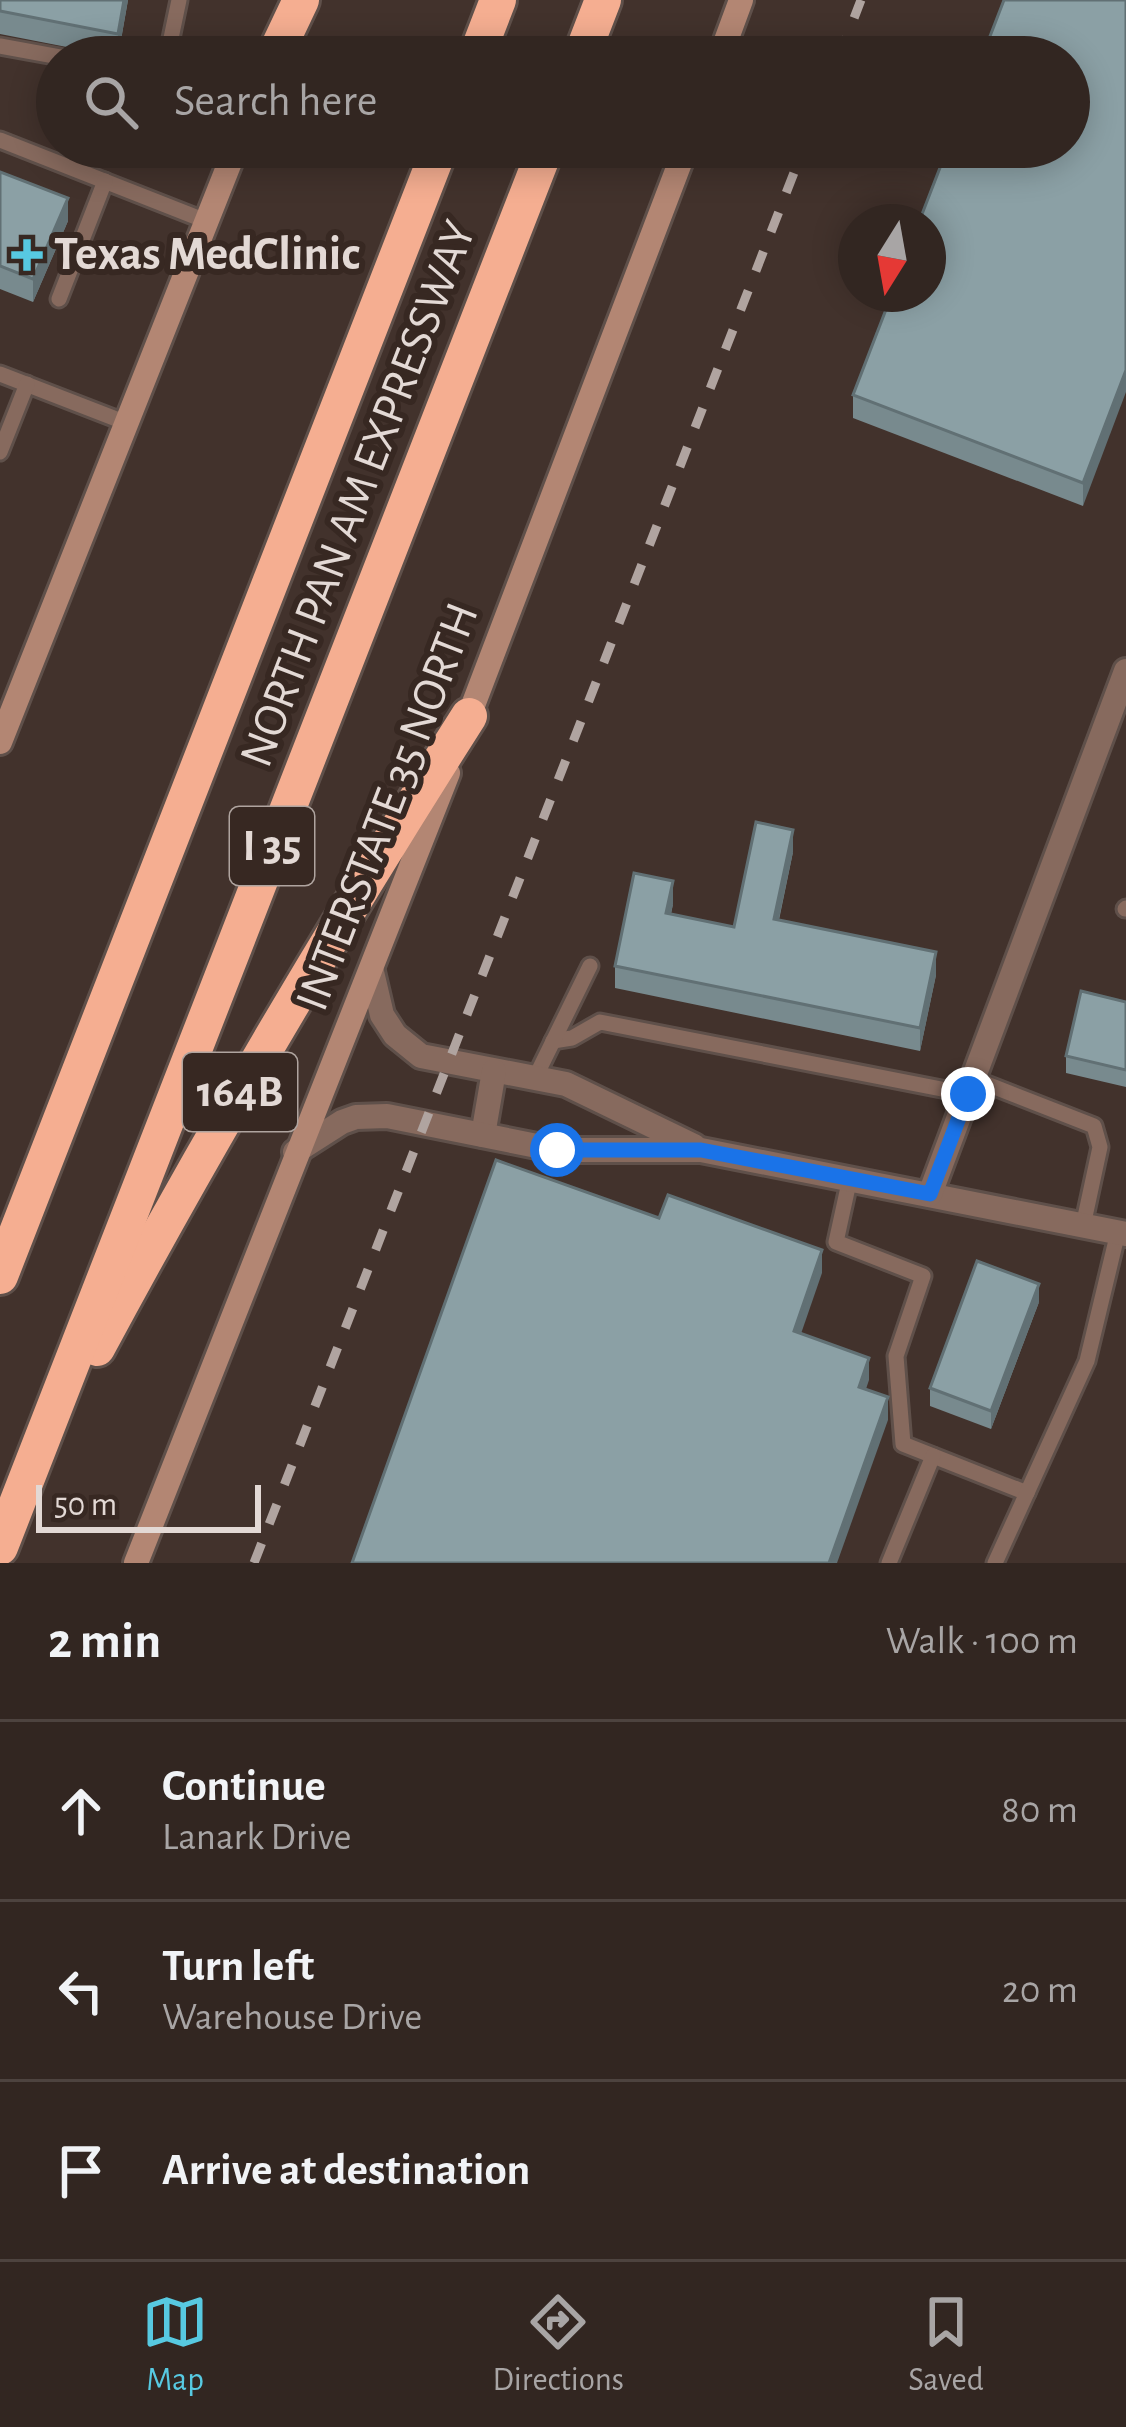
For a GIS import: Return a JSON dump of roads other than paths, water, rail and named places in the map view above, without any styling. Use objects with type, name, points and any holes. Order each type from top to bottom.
[{"type":"highway","points":[[282,36],[298,0]]},
{"type":"highway","points":[[484,36],[498,0]]},
{"type":"highway","points":[[589,36],[603,0]]},
{"type":"highway","name":"NORTH PAN AM EXPRESSWAY","points":[[0,1276],[432,168]]},
{"type":"highway","name":"NORTH PAN AM EXPRESSWAY","points":[[0,1546],[538,168]]},
{"type":"highway","name":"164B","points":[[26,1478],[166,1218],[355,896],[469,716]]},
{"type":"main road","points":[[728,36],[742,0]]},
{"type":"main road","points":[[0,742],[227,168]]},
{"type":"main road","name":"INTERSTATE 35 NORTH","points":[[136,1563],[295,1152],[372,972],[678,168]]},
{"type":"street","points":[[930,1194],[1126,671]]},
{"type":"street","points":[[372,972],[382,1015],[407,1047],[421,1056],[566,1084],[701,1150]]},
{"type":"street","points":[[483,1135],[494,1071]]},
{"type":"street","points":[[295,1152],[341,1122],[373,1115],[557,1150],[701,1150],[1122,1233]]},
{"type":"lane","points":[[171,36],[179,0]]},
{"type":"lane","points":[[0,46],[36,53]]},
{"type":"lane","points":[[0,140],[36,154]]},
{"type":"lane","points":[[72,168],[206,221]]},
{"type":"lane","points":[[59,299],[105,181]]},
{"type":"lane","points":[[0,374],[124,422]]},
{"type":"lane","points":[[0,452],[27,384]]},
{"type":"lane","points":[[535,1078],[590,966]]},
{"type":"lane","points":[[553,1041],[572,1038],[600,1022],[970,1087],[1094,1126],[1100,1147],[1083,1226]]},
{"type":"lane","points":[[850,1178],[836,1242],[923,1276],[896,1356],[903,1444],[1027,1493]]},
{"type":"lane","points":[[995,1563],[1087,1360],[1122,1233]]},
{"type":"lane","points":[[890,1563],[933,1456]]},
{"type":"railway","points":[[847,36],[861,0]]},
{"type":"railway","points":[[254,1563],[796,168]]},
{"type":"place","name":"Texas MedClinic","points":[[27,255]]}]
